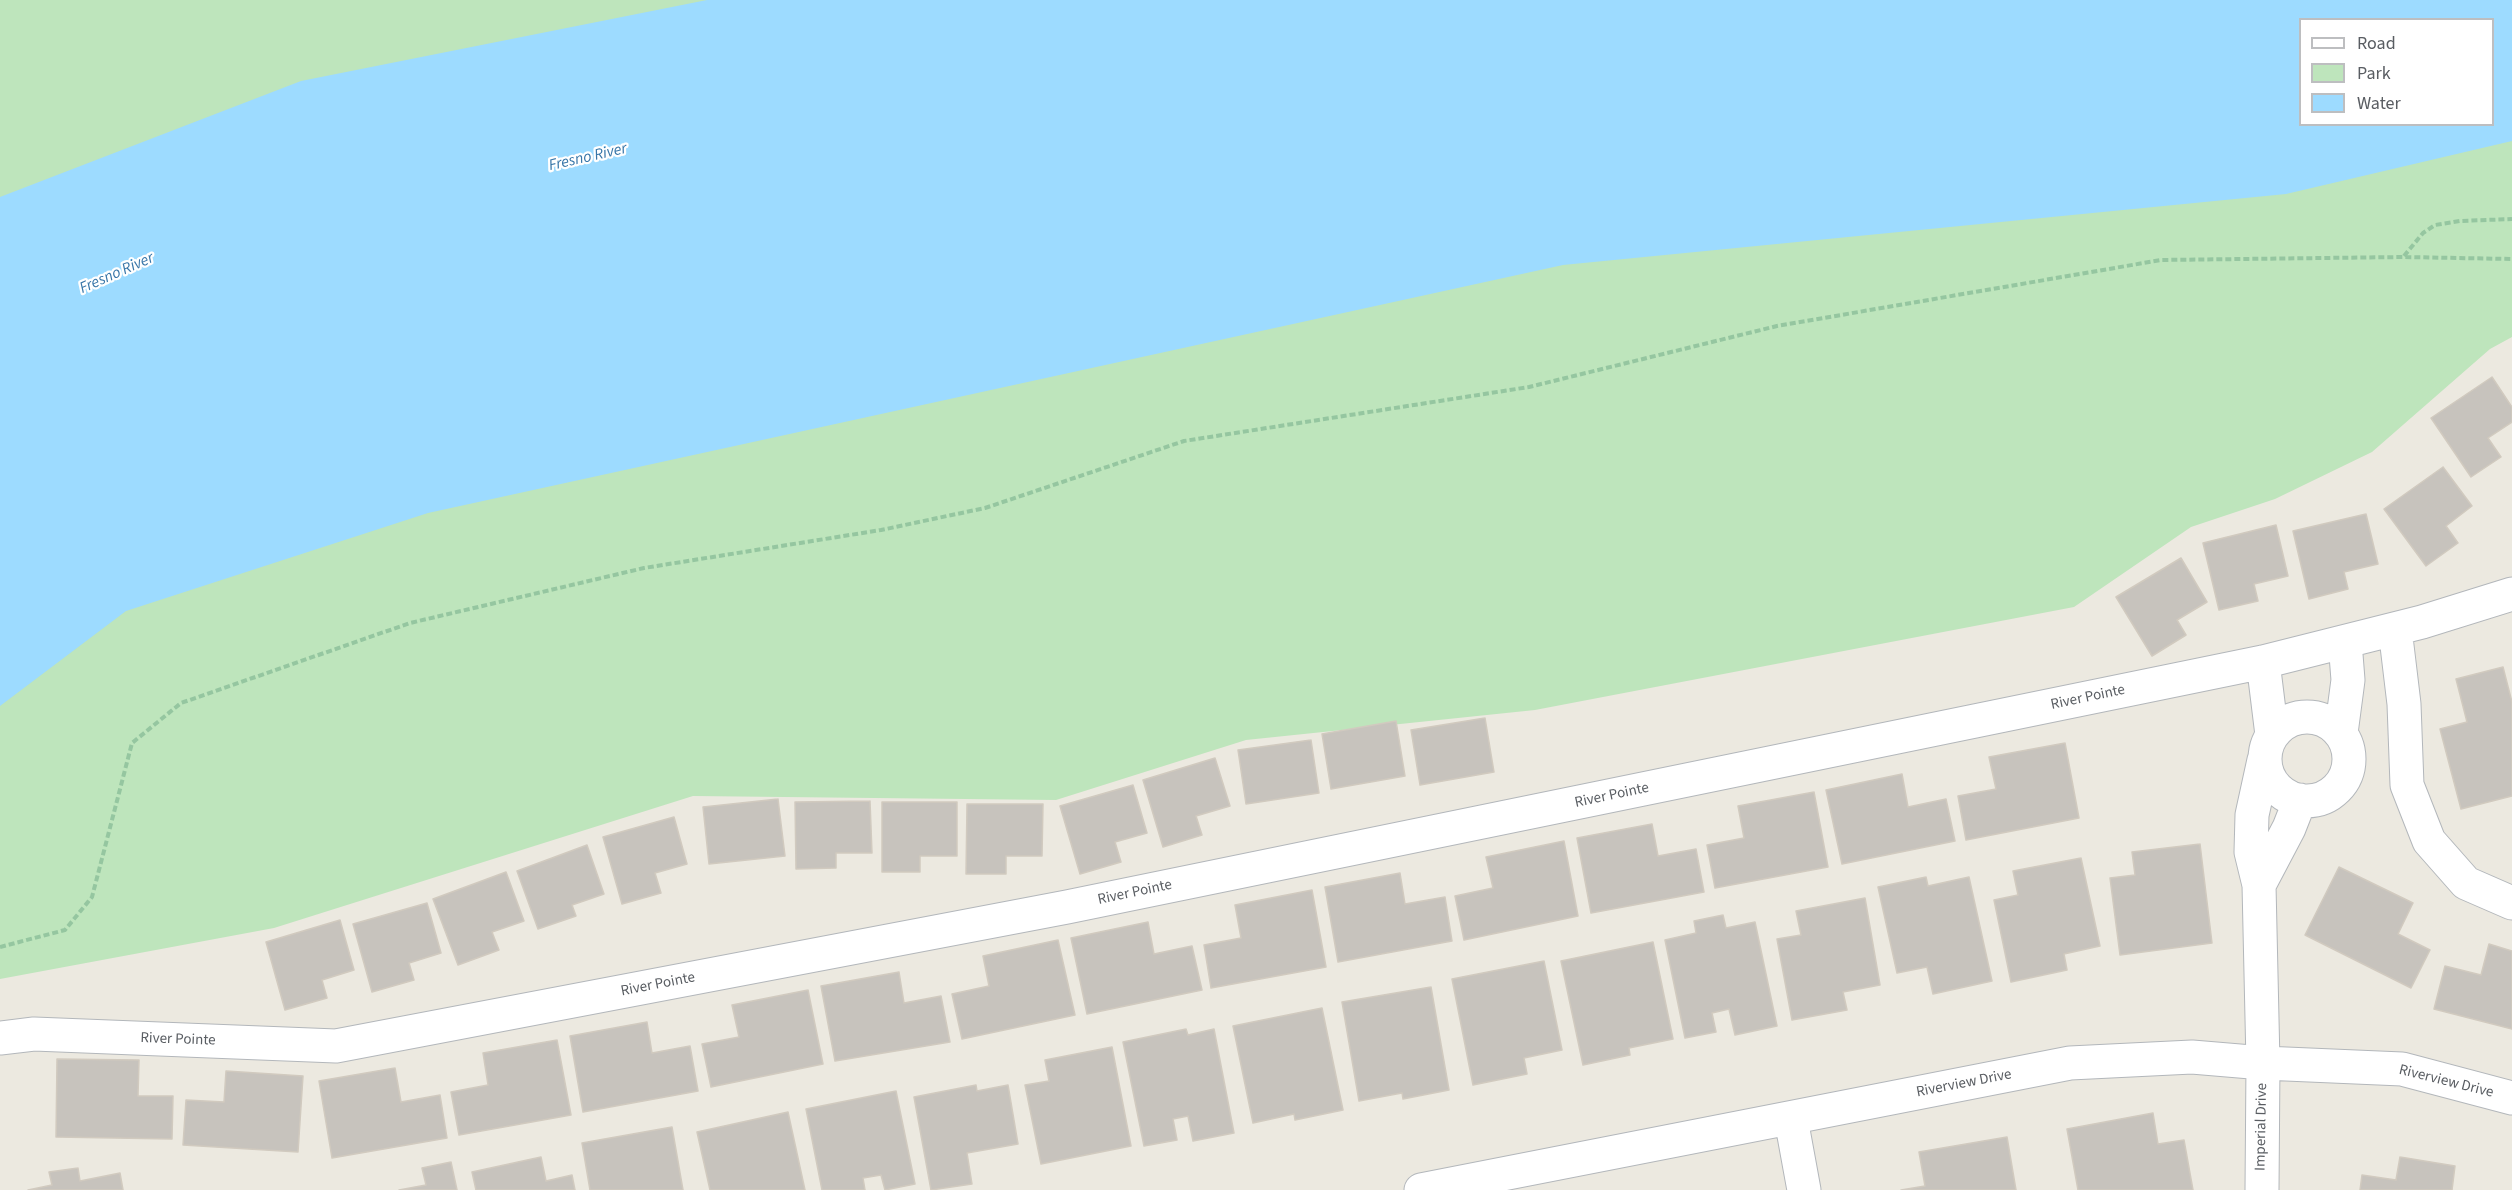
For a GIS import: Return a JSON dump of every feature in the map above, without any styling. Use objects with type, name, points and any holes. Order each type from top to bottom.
[{"type":"street","name":"River Pointe","points":[[0,1038],[34,1034],[336,1046],[1067,907],[2263,662],[2395,629],[2512,594]]},
{"type":"street","points":[[2395,629],[2404,704],[2408,785],[2429,841],[2466,884],[2512,903]]},
{"type":"street","points":[[2263,662],[2268,748],[2267,775],[2275,787],[2286,796],[2300,800],[2314,800],[2328,795],[2339,786],[2347,773],[2349,759],[2341,733],[2348,680],[2345,642]]},
{"type":"street","points":[[2263,1064],[2259,885],[2251,852],[2252,816],[2268,748],[2281,725],[2306,717],[2331,724],[2341,733]]},
{"type":"street","points":[[2259,885],[2289,828],[2300,800]]},
{"type":"street","name":"Riverview Drive","points":[[1421,1190],[2070,1063],[2192,1057],[2263,1064],[2402,1069],[2512,1098]]},
{"type":"street","name":"Imperial Drive","points":[[2262,1190],[2263,1064]]},
{"type":"street","points":[[1791,1119],[1804,1190]]},
{"type":"path","points":[[2404,257],[2423,233],[2434,225],[2460,221],[2512,219]]},
{"type":"path","points":[[0,946],[65,930],[92,897],[132,743],[181,703],[410,622],[644,568],[881,531],[985,508],[1184,441],[1529,387],[1777,326],[2162,260],[2404,257],[2512,259]]},
{"type":"green space","points":[[0,0],[2512,0],[2512,337],[2490,349],[2372,452],[2275,499],[2191,527],[2074,607],[1535,710],[1246,740],[1056,800],[693,796],[274,928],[0,979]]},
{"type":"water","name":"Fresno River","points":[[707,0],[2512,0],[2512,141],[2286,194],[1563,265],[428,513],[126,611],[0,706],[0,197],[301,81]]},
{"type":"building","points":[[2492,377],[2512,407],[2512,422],[2488,438],[2501,457],[2471,477],[2431,418]]},
{"type":"building","points":[[2443,467],[2472,506],[2446,526],[2458,543],[2426,566],[2384,509]]},
{"type":"building","points":[[2366,514],[2378,564],[2344,572],[2348,589],[2309,599],[2293,531]]},
{"type":"building","points":[[2276,525],[2288,576],[2254,584],[2258,601],[2219,610],[2203,543]]},
{"type":"building","points":[[2181,558],[2207,602],[2177,620],[2186,635],[2152,656],[2116,597]]},
{"type":"building","points":[[2503,667],[2512,702],[2512,796],[2461,809],[2440,729],[2467,722],[2456,679]]},
{"type":"building","points":[[1485,718],[1494,772],[1420,785],[1411,730]]},
{"type":"building","points":[[1396,721],[1405,776],[1331,789],[1322,734]]},
{"type":"building","points":[[1311,740],[1319,793],[1246,804],[1238,750]]},
{"type":"building","points":[[2065,743],[2079,818],[1966,840],[1958,796],[1996,789],[1989,757]]},
{"type":"building","points":[[1215,758],[1230,806],[1196,816],[1202,835],[1163,847],[1143,780]]},
{"type":"building","points":[[1902,774],[1908,807],[1946,799],[1955,841],[1842,864],[1826,790]]},
{"type":"building","points":[[1133,785],[1147,833],[1115,842],[1121,862],[1080,874],[1060,806]]},
{"type":"building","points":[[1814,792],[1828,867],[1715,888],[1707,845],[1744,838],[1738,806]]},
{"type":"building","points":[[778,799],[785,856],[709,864],[703,807]]},
{"type":"building","points":[[870,801],[872,853],[836,853],[836,868],[796,869],[795,802]]},
{"type":"building","points":[[882,802],[957,802],[957,856],[920,856],[920,872],[882,872]]},
{"type":"building","points":[[967,804],[1043,804],[1042,856],[1006,856],[1006,874],[966,874]]},
{"type":"building","points":[[674,817],[687,864],[655,873],[661,893],[622,904],[603,837]]},
{"type":"building","points":[[1652,824],[1658,856],[1696,849],[1704,892],[1591,913],[1577,838]]},
{"type":"building","points":[[1564,841],[1578,916],[1464,940],[1455,896],[1493,888],[1486,857]]},
{"type":"building","points":[[2200,844],[2212,943],[2120,955],[2110,878],[2135,875],[2132,852]]},
{"type":"building","points":[[587,845],[604,894],[572,905],[576,916],[538,929],[517,871]]},
{"type":"building","points":[[2081,858],[2100,946],[2064,954],[2067,970],[2011,982],[1994,900],[2018,895],[2013,871]]},
{"type":"building","points":[[2339,867],[2413,903],[2398,934],[2430,950],[2411,988],[2305,935]]},
{"type":"building","points":[[506,872],[524,921],[492,932],[499,950],[458,965],[433,899]]},
{"type":"building","points":[[1400,873],[1405,904],[1445,897],[1452,941],[1338,962],[1325,887]]},
{"type":"building","points":[[1926,877],[1928,886],[1969,877],[1992,981],[1933,994],[1927,967],[1897,973],[1878,887]]},
{"type":"building","points":[[1312,890],[1326,967],[1211,988],[1204,945],[1241,938],[1235,905]]},
{"type":"building","points":[[1865,898],[1880,985],[1843,992],[1847,1010],[1792,1020],[1777,939],[1801,935],[1796,911]]},
{"type":"building","points":[[427,903],[441,953],[409,963],[414,980],[372,992],[353,924]]},
{"type":"building","points":[[1723,915],[1726,928],[1755,922],[1777,1026],[1735,1035],[1729,1009],[1712,1013],[1716,1032],[1685,1038],[1665,940],[1696,933],[1694,921]]},
{"type":"building","points":[[340,920],[354,970],[322,980],[327,998],[285,1010],[266,942]]},
{"type":"building","points":[[1148,922],[1154,954],[1192,946],[1202,990],[1087,1014],[1071,938]]},
{"type":"building","points":[[1058,940],[1075,1015],[962,1039],[952,994],[989,986],[983,956]]},
{"type":"building","points":[[1653,942],[1673,1039],[1629,1048],[1630,1055],[1583,1065],[1561,961]]},
{"type":"building","points":[[2489,944],[2512,951],[2512,1029],[2434,1009],[2445,966],[2481,975]]},
{"type":"building","points":[[1544,961],[1562,1050],[1524,1058],[1527,1074],[1473,1085],[1452,979]]},
{"type":"building","points":[[899,972],[904,1003],[941,996],[950,1042],[835,1061],[821,986]]},
{"type":"building","points":[[1431,987],[1449,1090],[1403,1099],[1402,1093],[1359,1101],[1342,1002]]},
{"type":"building","points":[[808,990],[823,1064],[711,1087],[702,1044],[739,1037],[732,1005]]},
{"type":"building","points":[[1322,1008],[1343,1110],[1295,1120],[1294,1114],[1253,1123],[1233,1026]]},
{"type":"building","points":[[647,1022],[652,1053],[690,1046],[698,1091],[583,1112],[570,1036]]},
{"type":"building","points":[[1186,1029],[1188,1035],[1214,1029],[1234,1133],[1193,1141],[1188,1116],[1173,1119],[1177,1140],[1144,1146],[1123,1042]]},
{"type":"building","points":[[557,1040],[571,1115],[459,1135],[451,1092],[488,1085],[483,1053]]},
{"type":"building","points":[[1112,1047],[1131,1146],[1041,1164],[1025,1085],[1049,1081],[1045,1060]]},
{"type":"building","points":[[57,1059],[139,1060],[138,1096],[173,1096],[172,1139],[56,1137]]},
{"type":"building","points":[[395,1068],[401,1102],[440,1095],[447,1138],[332,1158],[319,1081]]},
{"type":"building","points":[[226,1071],[303,1076],[298,1152],[183,1145],[186,1100],[224,1102]]},
{"type":"building","points":[[976,1085],[977,1091],[1008,1085],[1018,1144],[967,1153],[972,1184],[931,1190],[914,1097]]},
{"type":"building","points":[[896,1091],[915,1184],[885,1190],[881,1175],[863,1178],[865,1190],[822,1190],[806,1109]]},
{"type":"building","points":[[788,1112],[805,1190],[710,1190],[697,1132]]},
{"type":"building","points":[[2153,1113],[2158,1144],[2184,1140],[2193,1190],[2078,1190],[2067,1129]]},
{"type":"building","points":[[672,1127],[683,1190],[590,1190],[582,1143]]},
{"type":"building","points":[[2007,1137],[2016,1190],[1901,1190],[1925,1186],[1919,1152]]},
{"type":"building","points":[[541,1157],[546,1181],[572,1175],[575,1190],[476,1190],[472,1172]]},
{"type":"building","points":[[2400,1157],[2455,1166],[2452,1190],[2360,1190],[2362,1175],[2396,1180]]},
{"type":"building","points":[[451,1162],[457,1190],[399,1190],[426,1185],[422,1168]]},
{"type":"building","points":[[78,1168],[80,1181],[120,1173],[123,1190],[28,1190],[52,1185],[49,1172]]}]
